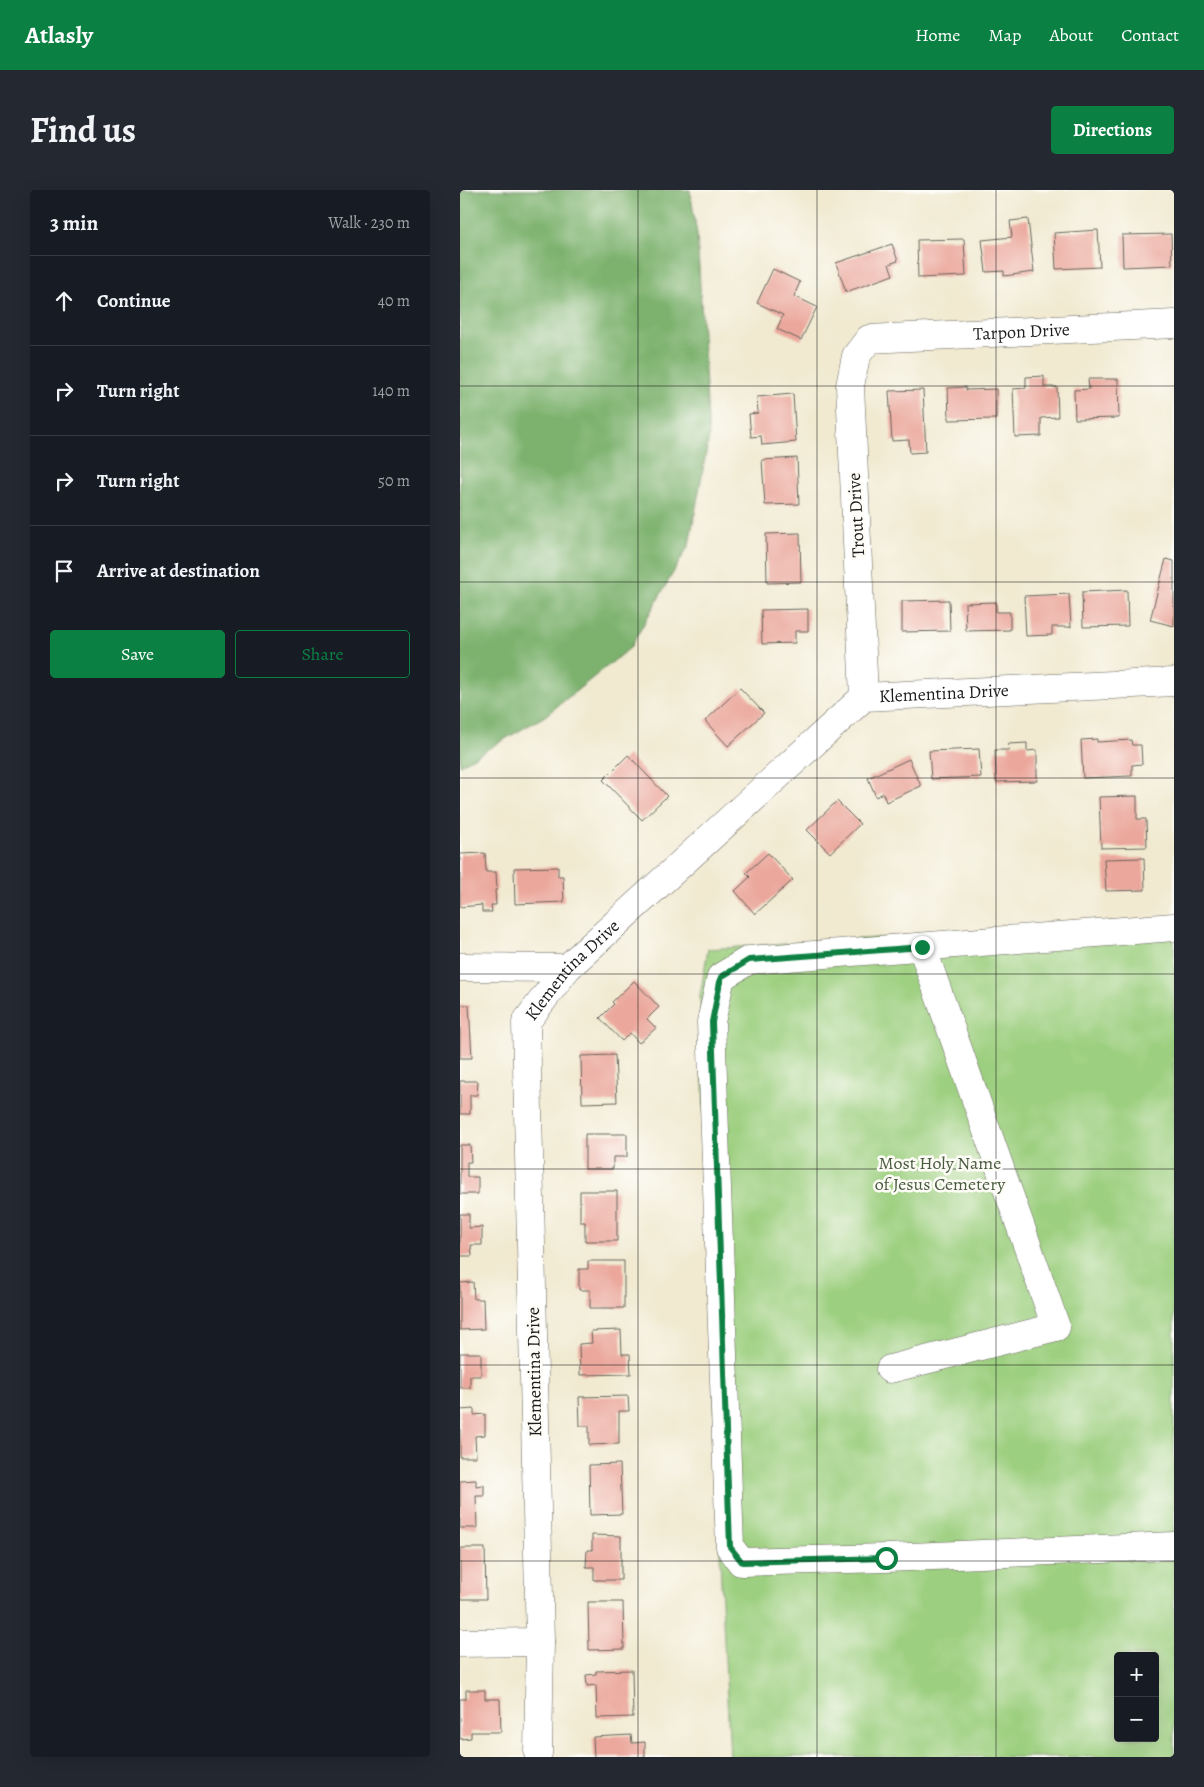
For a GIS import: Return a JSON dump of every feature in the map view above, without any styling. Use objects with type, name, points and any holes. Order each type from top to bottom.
[{"type":"street","name":"Tarpon Drive","points":[[869,339],[1174,324]]},
{"type":"street","name":"Trout Drive","points":[[864,697],[850,386],[856,356],[869,339]]},
{"type":"street","name":"Klementina Drive","points":[[538,1753],[540,1642],[526,1022],[567,968],[864,697],[1174,682]]},
{"type":"street","points":[[1174,927],[749,960],[721,977],[712,1022],[730,1547],[742,1562],[1174,1546]]},
{"type":"street","points":[[890,1368],[1056,1327],[922,947]]},
{"type":"street","points":[[460,967],[567,968]]},
{"type":"street","points":[[460,1643],[540,1642]]},
{"type":"green space","points":[[460,190],[690,190],[697,234],[709,437],[689,545],[630,648],[545,716],[460,765]]},
{"type":"green space","name":"Most Holy Name of Jesus Cemetery","points":[[1174,919],[1174,1757],[730,1757],[721,1581],[700,995],[708,949]]},
{"type":"building","points":[[1028,219],[1034,272],[1004,276],[1004,271],[986,272],[982,240],[1012,237],[1010,221]]},
{"type":"building","points":[[1098,230],[1100,267],[1056,269],[1054,233]]},
{"type":"building","points":[[1171,234],[1172,265],[1123,267],[1122,235]]},
{"type":"building","points":[[964,239],[966,276],[918,278],[917,240]]},
{"type":"building","points":[[892,244],[898,261],[889,264],[893,275],[846,292],[836,263]]},
{"type":"building","points":[[773,269],[800,282],[794,296],[817,307],[801,340],[777,329],[783,315],[757,303]]},
{"type":"building","points":[[1044,376],[1044,387],[1057,387],[1058,417],[1041,418],[1041,436],[1015,437],[1013,389],[1026,388],[1026,377]]},
{"type":"building","points":[[1088,379],[1118,379],[1119,418],[1075,419],[1074,390],[1089,389]]},
{"type":"building","points":[[966,387],[966,390],[996,389],[996,419],[949,420],[948,388]]},
{"type":"building","points":[[923,390],[926,452],[910,453],[909,440],[892,441],[889,391]]},
{"type":"building","points":[[793,394],[796,442],[762,445],[761,436],[751,437],[749,414],[758,413],[757,397]]},
{"type":"building","points":[[797,458],[799,504],[765,505],[762,460]]},
{"type":"building","points":[[800,533],[801,582],[767,583],[766,534]]},
{"type":"building","points":[[1166,559],[1174,561],[1174,626],[1150,620]]},
{"type":"building","points":[[1127,590],[1128,626],[1083,627],[1082,592]]},
{"type":"building","points":[[1069,594],[1071,627],[1052,627],[1052,635],[1026,636],[1024,596]]},
{"type":"building","points":[[949,600],[950,631],[902,632],[902,601]]},
{"type":"building","points":[[996,602],[996,612],[1010,612],[1010,630],[966,631],[965,603]]},
{"type":"building","points":[[808,609],[808,631],[795,631],[795,643],[762,644],[761,610]]},
{"type":"building","points":[[740,688],[764,713],[728,746],[705,721]]},
{"type":"building","points":[[1097,739],[1097,742],[1131,740],[1132,745],[1141,745],[1142,764],[1132,765],[1132,776],[1083,778],[1081,740]]},
{"type":"building","points":[[1027,743],[1027,751],[1037,750],[1037,781],[996,782],[995,750],[1009,750],[1008,744]]},
{"type":"building","points":[[979,749],[981,777],[931,779],[929,751]]},
{"type":"building","points":[[628,755],[667,796],[642,820],[603,780]]},
{"type":"building","points":[[909,759],[921,786],[886,802],[883,793],[876,797],[868,778]]},
{"type":"building","points":[[1137,796],[1137,819],[1146,819],[1147,847],[1101,848],[1099,797]]},
{"type":"building","points":[[837,801],[860,824],[830,853],[807,830]]},
{"type":"building","points":[[485,853],[486,872],[496,872],[496,905],[491,905],[492,912],[482,912],[482,905],[460,907],[460,854]]},
{"type":"building","points":[[768,853],[793,880],[755,914],[735,891],[750,877],[746,873]]},
{"type":"building","points":[[1144,858],[1145,890],[1106,891],[1104,859]]},
{"type":"building","points":[[558,867],[558,876],[563,876],[564,902],[515,904],[514,868]]},
{"type":"building","points":[[634,981],[659,1007],[647,1019],[656,1028],[639,1043],[630,1033],[622,1041],[600,1018],[614,1004],[612,1002]]},
{"type":"building","points":[[460,1005],[469,1005],[472,1058],[460,1058]]},
{"type":"building","points":[[615,1055],[617,1102],[582,1103],[581,1056]]},
{"type":"building","points":[[460,1081],[478,1081],[477,1095],[470,1095],[470,1114],[460,1114]]},
{"type":"building","points":[[585,1134],[627,1134],[627,1157],[613,1157],[613,1169],[585,1169]]},
{"type":"building","points":[[460,1145],[470,1145],[471,1162],[467,1162],[467,1177],[478,1177],[478,1194],[460,1194]]},
{"type":"building","points":[[580,1191],[617,1191],[617,1241],[585,1241],[585,1222],[580,1222]]},
{"type":"building","points":[[460,1214],[469,1214],[469,1228],[482,1227],[482,1245],[471,1245],[472,1256],[460,1256]]},
{"type":"building","points":[[588,1261],[624,1261],[624,1308],[590,1308],[590,1290],[579,1290],[579,1269],[588,1269]]},
{"type":"building","points":[[473,1282],[474,1299],[483,1299],[484,1329],[460,1330],[460,1283]]},
{"type":"building","points":[[621,1330],[622,1354],[630,1354],[631,1374],[580,1375],[579,1344],[592,1343],[591,1331]]},
{"type":"building","points":[[460,1353],[481,1353],[481,1376],[470,1376],[470,1388],[460,1388]]},
{"type":"building","points":[[628,1396],[629,1411],[619,1411],[619,1444],[589,1445],[589,1426],[580,1426],[579,1397]]},
{"type":"building","points":[[474,1409],[474,1415],[485,1414],[485,1435],[475,1436],[476,1457],[460,1457],[460,1410]]},
{"type":"building","points":[[620,1464],[622,1514],[590,1515],[589,1465]]},
{"type":"building","points":[[476,1480],[476,1486],[484,1485],[484,1496],[476,1496],[477,1528],[460,1528],[460,1481]]},
{"type":"building","points":[[592,1535],[621,1536],[621,1580],[594,1580],[594,1567],[586,1567],[587,1550],[592,1550]]},
{"type":"building","points":[[460,1548],[485,1548],[486,1599],[460,1599]]},
{"type":"building","points":[[588,1602],[623,1602],[624,1649],[589,1650]]},
{"type":"building","points":[[632,1670],[633,1717],[597,1718],[596,1685],[587,1686],[586,1675],[596,1674],[596,1671]]},
{"type":"building","points":[[466,1690],[485,1690],[485,1699],[500,1699],[501,1732],[471,1732],[471,1738],[460,1739],[460,1699],[466,1699]]},
{"type":"building","points":[[631,1735],[632,1743],[645,1742],[645,1757],[594,1757],[593,1737]]},
{"type":"route","points":[[886,1558],[742,1562],[730,1547],[712,1022],[721,977],[749,960],[922,947]]}]
